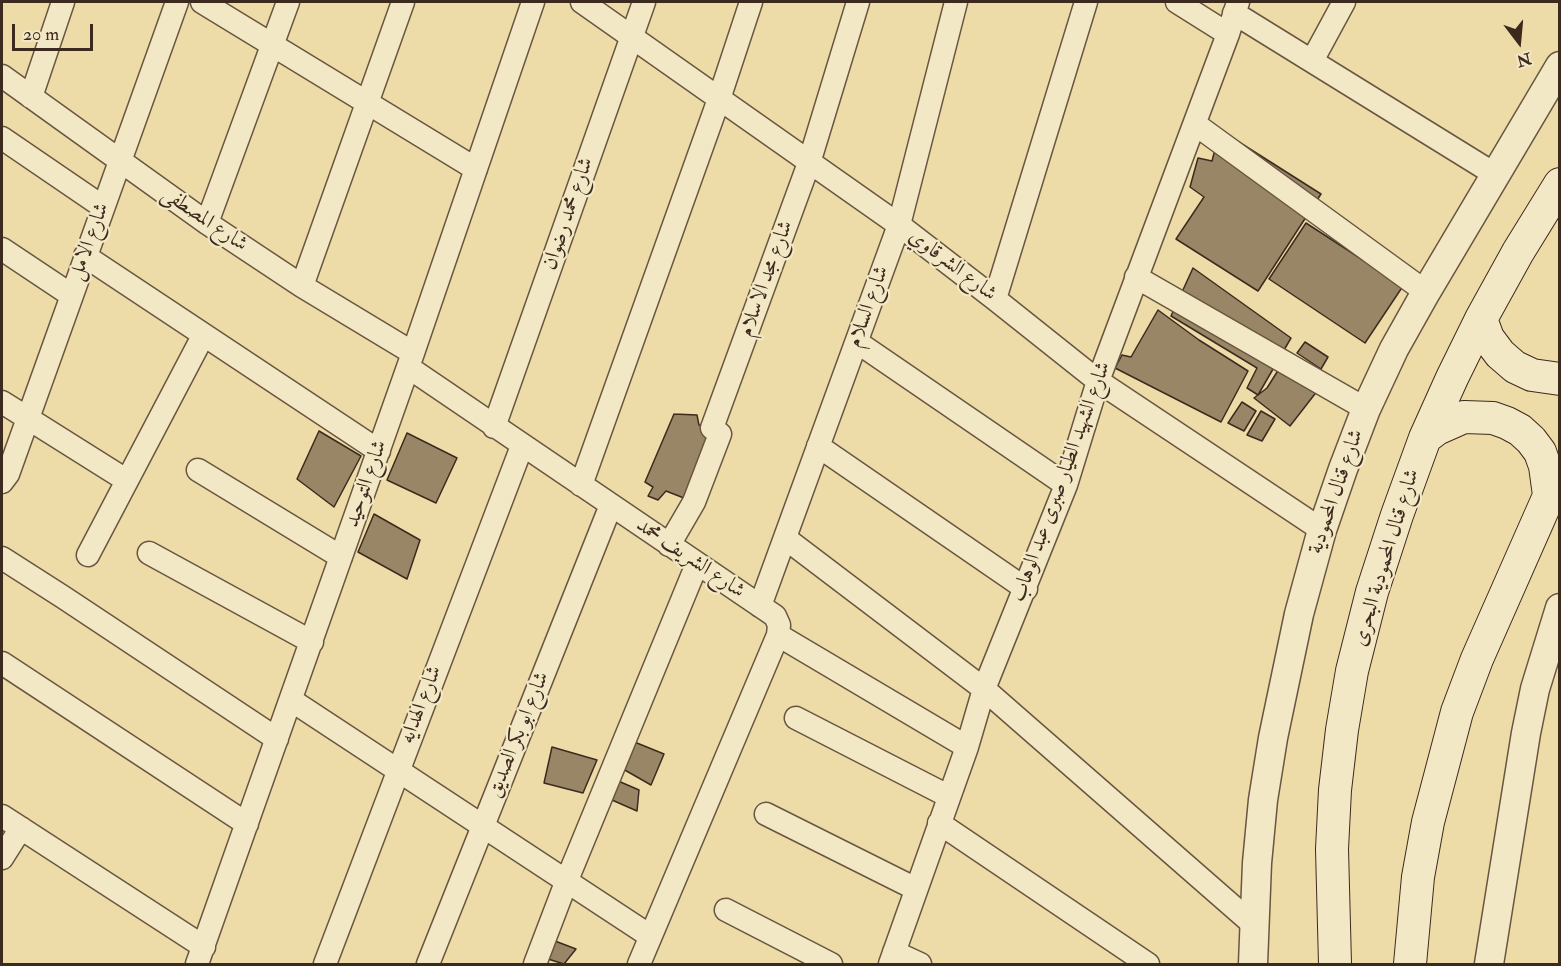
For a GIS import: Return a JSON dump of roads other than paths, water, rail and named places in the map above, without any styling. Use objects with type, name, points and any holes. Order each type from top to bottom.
[{"type":"main road","name":"شارع قنال المحمودية البحرى","points":[[1335,964],[1332,849],[1335,790],[1352,671],[1372,592],[1425,438],[1481,319],[1518,252],[1560,184]]},
{"type":"main road","points":[[1481,319],[1488,338],[1500,354],[1515,367],[1532,375],[1560,380]]},
{"type":"main road","points":[[1410,964],[1422,855],[1448,745],[1477,659],[1554,483],[1539,452],[1526,435],[1507,423],[1493,418],[1464,417],[1437,429],[1425,438]]},
{"type":"street","points":[[31,97],[63,2]]},
{"type":"street","name":"شارع الامل","points":[[2,482],[8,474],[177,2]]},
{"type":"street","points":[[202,2],[476,169]]},
{"type":"street","points":[[207,223],[288,2]]},
{"type":"street","points":[[302,286],[402,2]]},
{"type":"street","name":"شارع التوحيد","points":[[201,956],[411,360],[533,2]]},
{"type":"street","name":"شارع الشرقاوي","points":[[582,2],[899,225],[1098,381],[1322,530]]},
{"type":"street","name":"شارع محمد رضوان","points":[[494,427],[644,2]]},
{"type":"street","points":[[581,485],[719,99],[751,2]]},
{"type":"street","name":"شارع مجد الاسلام","points":[[669,545],[694,502],[720,434],[712,428],[809,162],[858,2]]},
{"type":"street","name":"شارع السلام","points":[[760,606],[899,225],[956,2]]},
{"type":"street","points":[[995,299],[1086,2]]},
{"type":"street","points":[[1177,2],[1234,16],[1312,61],[1497,175]]},
{"type":"street","points":[[1312,61],[1344,2]]},
{"type":"street","name":"شارع الشهيد الطيار صبرى عبد الوهاب","points":[[892,958],[967,747],[984,689],[1066,485],[1098,381],[1234,16]]},
{"type":"street","name":"شارع قنال المحمودية","points":[[1253,964],[1260,831],[1273,738],[1299,614],[1322,530],[1342,469],[1366,409],[1394,349],[1560,66]]},
{"type":"street","name":"شارع المصطفى","points":[[2,76],[207,223],[411,360]]},
{"type":"street","points":[[1195,124],[1426,292]]},
{"type":"street","points":[[2,138],[103,207]]},
{"type":"street","points":[[2,249],[71,295]]},
{"type":"street","points":[[85,256],[202,336],[379,451]]},
{"type":"street","points":[[1136,277],[1366,409]]},
{"type":"street","points":[[88,555],[202,336]]},
{"type":"street","points":[[857,342],[1066,485]]},
{"type":"street","name":"شارع الشريف محمد","points":[[411,360],[494,427],[776,616],[779,626],[778,635]]},
{"type":"street","points":[[2,402],[126,480]]},
{"type":"street","name":"شارع الهدايه","points":[[325,964],[522,446]]},
{"type":"street","points":[[818,446],[1026,589]]},
{"type":"street","points":[[198,470],[341,557]]},
{"type":"street","name":"شارع ابو بكر الصديق","points":[[428,964],[610,506]]},
{"type":"street","points":[[785,538],[984,689],[1254,925]]},
{"type":"street","points":[[149,553],[312,642]]},
{"type":"street","points":[[2,558],[277,739]]},
{"type":"street","points":[[534,964],[698,564]]},
{"type":"street","points":[[1489,964],[1526,733],[1535,689],[1560,608]]},
{"type":"street","points":[[639,964],[778,635],[967,747]]},
{"type":"street","points":[[2,663],[247,824]]},
{"type":"street","points":[[291,700],[398,768],[650,936]]},
{"type":"street","points":[[796,718],[948,796]]},
{"type":"street","points":[[766,814],[916,889]]},
{"type":"street","points":[[2,816],[201,956]]},
{"type":"street","points":[[939,823],[1148,964]]},
{"type":"street","points":[[2,858],[21,828]]},
{"type":"street","points":[[726,910],[831,964]]},
{"type":"street","points":[[892,958],[920,964]]}]
